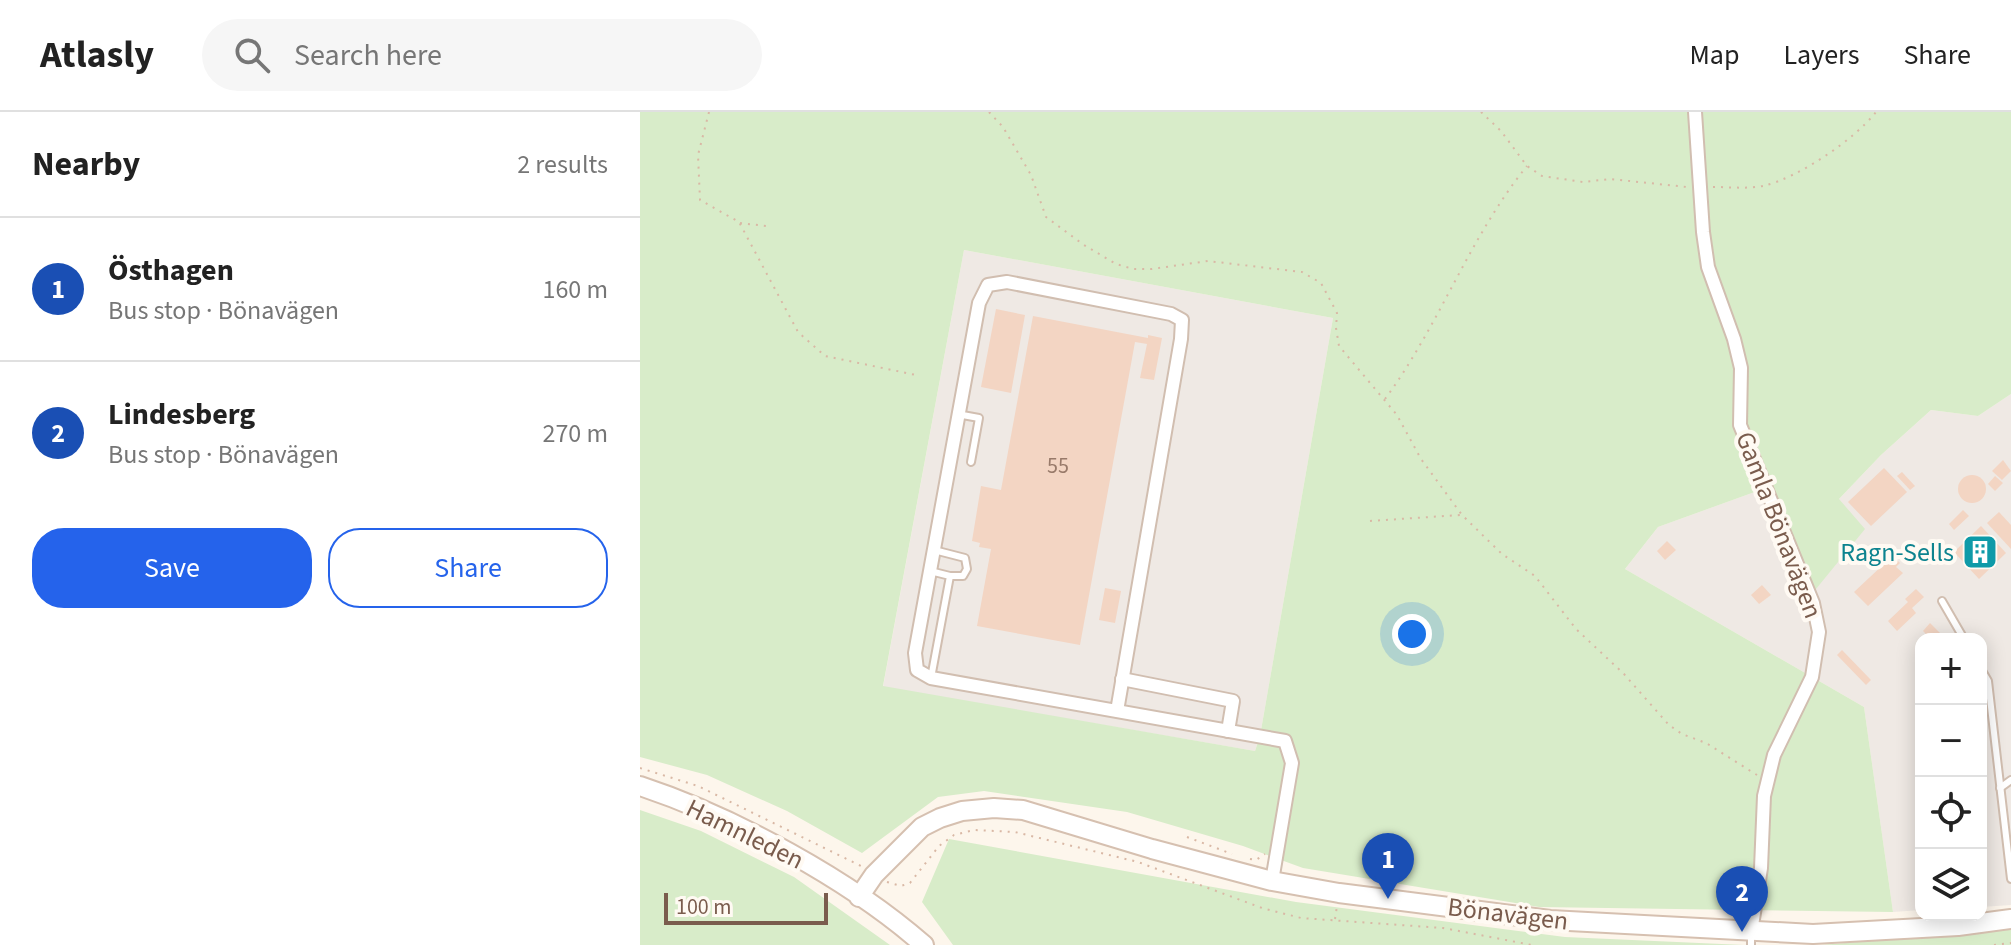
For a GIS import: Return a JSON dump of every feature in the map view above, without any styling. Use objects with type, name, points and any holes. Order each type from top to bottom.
[{"type":"street","name":"Gamla Bönavägen","points":[[1695,112],[1701,217],[1708,267],[1741,368],[1740,425],[1813,603],[1819,632],[1812,677],[1774,755],[1764,796],[1761,868],[1751,939]]},
{"type":"street","points":[[1117,711],[1182,320],[1171,314],[1007,282],[988,285],[979,303],[957,414],[915,653],[917,670],[931,678],[1285,741],[1292,763],[1272,881]]},
{"type":"street","points":[[1122,679],[1233,701],[1228,731]]},
{"type":"street","name":"Hamnleden","points":[[640,786],[772,843],[897,921],[924,945]]},
{"type":"street","name":"Bönavägen","points":[[859,897],[874,875],[922,827],[962,811],[994,808],[1023,810],[1272,881],[1339,893],[1550,920],[1751,939],[1958,926],[2011,919]]},
{"type":"street","points":[[1957,945],[1958,926]]},
{"type":"lane","points":[[957,414],[979,418],[971,462]]},
{"type":"lane","points":[[930,571],[963,576],[967,569],[965,558],[934,550]]},
{"type":"lane","points":[[931,678],[950,576]]},
{"type":"lane","points":[[1942,601],[1961,633]]},
{"type":"lane","points":[[1987,679],[2011,879]]},
{"type":"lane","points":[[2000,788],[2011,780]]},
{"type":"path","points":[[709,112],[698,155],[700,200],[739,222],[766,226]]},
{"type":"path","points":[[989,112],[1003,127],[1031,175],[1046,217],[1116,264],[1133,269],[1152,269],[1208,261],[1302,272],[1321,283],[1337,313],[1339,346],[1397,415],[1421,459],[1462,515],[1502,554],[1535,576],[1576,629],[1624,674],[1669,725],[1768,780]]},
{"type":"path","points":[[1385,400],[1413,362],[1485,227],[1527,166],[1501,131],[1481,112]]},
{"type":"path","points":[[739,222],[798,332],[825,356],[916,375]]},
{"type":"path","points":[[1370,521],[1462,515]]},
{"type":"path","points":[[640,768],[698,786],[780,824],[893,885],[901,886],[918,875],[939,846],[954,835],[974,830],[1015,832],[1138,862],[1262,908],[1301,918],[1443,928],[1532,945]]},
{"type":"path","points":[[1187,837],[1240,858]]},
{"type":"path","points":[[1248,859],[1256,860],[1264,856],[1268,848]]},
{"type":"path","points":[[1994,945],[2011,943]]},
{"type":"shaded area","points":[[964,250],[1333,318],[1255,751],[883,687]]},
{"type":"shaded area","points":[[2011,394],[2011,905],[1987,907],[1987,633],[1915,633],[1915,910],[1893,912],[1864,707],[1625,569],[1658,527],[1763,489],[1839,499],[1881,455],[1931,410],[1978,416]]},
{"type":"green space","points":[[640,112],[2011,112],[2011,394],[1978,416],[1931,410],[1881,455],[1839,499],[1865,529],[1807,600],[1763,489],[1658,527],[1625,569],[1864,707],[1893,912],[1539,907],[1303,868],[1243,846],[1127,812],[984,791],[938,797],[862,853],[787,811],[707,775],[640,757]],"holes":[[[964,250],[1333,318],[1255,751],[883,686]]]},
{"type":"green space","points":[[640,810],[701,831],[794,877],[890,945],[640,945]]},
{"type":"green space","points":[[949,839],[1296,902],[1565,937],[1744,945],[953,945],[922,902]]},
{"type":"green space","points":[[2011,929],[2011,945],[1821,945]]},
{"type":"building","points":[[996,309],[1025,315],[1011,393],[981,387]]},
{"type":"building","points":[[1033,316],[1162,338],[1154,380],[1140,378],[1147,344],[1135,342],[1080,645],[977,626],[991,549],[979,547],[980,543],[972,541],[981,486],[1001,490]]},
{"type":"building","points":[[2003,460],[2011,471],[2002,480],[1992,471]]},
{"type":"building","points":[[1884,468],[1907,492],[1871,526],[1848,502]]},
{"type":"building","points":[[1902,472],[1915,486],[1910,490],[1897,476]]},
{"type":"building","points":[[1972,475],[1982,479],[1986,489],[1982,499],[1972,503],[1962,499],[1958,489],[1962,479]]},
{"type":"building","points":[[1995,476],[2003,483],[1995,491],[1988,484]]},
{"type":"building","points":[[1963,510],[1969,516],[1954,530],[1949,524]]},
{"type":"building","points":[[1999,512],[2011,525],[2011,549],[1987,523]]},
{"type":"building","name":"Ragn-Sells","points":[[1981,526],[2006,553],[1979,579],[1954,552]]},
{"type":"building","points":[[1667,541],[1676,550],[1665,560],[1657,551]]},
{"type":"building","points":[[1893,556],[1900,563],[1896,567],[1903,573],[1868,606],[1854,592],[1885,563],[1883,561]]},
{"type":"building","points":[[1762,585],[1771,595],[1759,604],[1751,595]]},
{"type":"building","points":[[1105,588],[1121,591],[1115,623],[1099,620]]},
{"type":"building","points":[[1916,589],[1924,597],[1912,608],[1916,613],[1897,631],[1888,621],[1908,602],[1905,599]]},
{"type":"building","points":[[1930,623],[1940,633],[1925,633],[1923,631]]},
{"type":"building","points":[[1842,650],[1871,680],[1866,685],[1837,655]]},
{"type":"place","name":"Ragn-Sells","points":[[1980,552]]},
{"type":"place","name":"Östhagen","points":[[1388,899]]},
{"type":"place","name":"Lindesberg","points":[[1742,932]]}]
